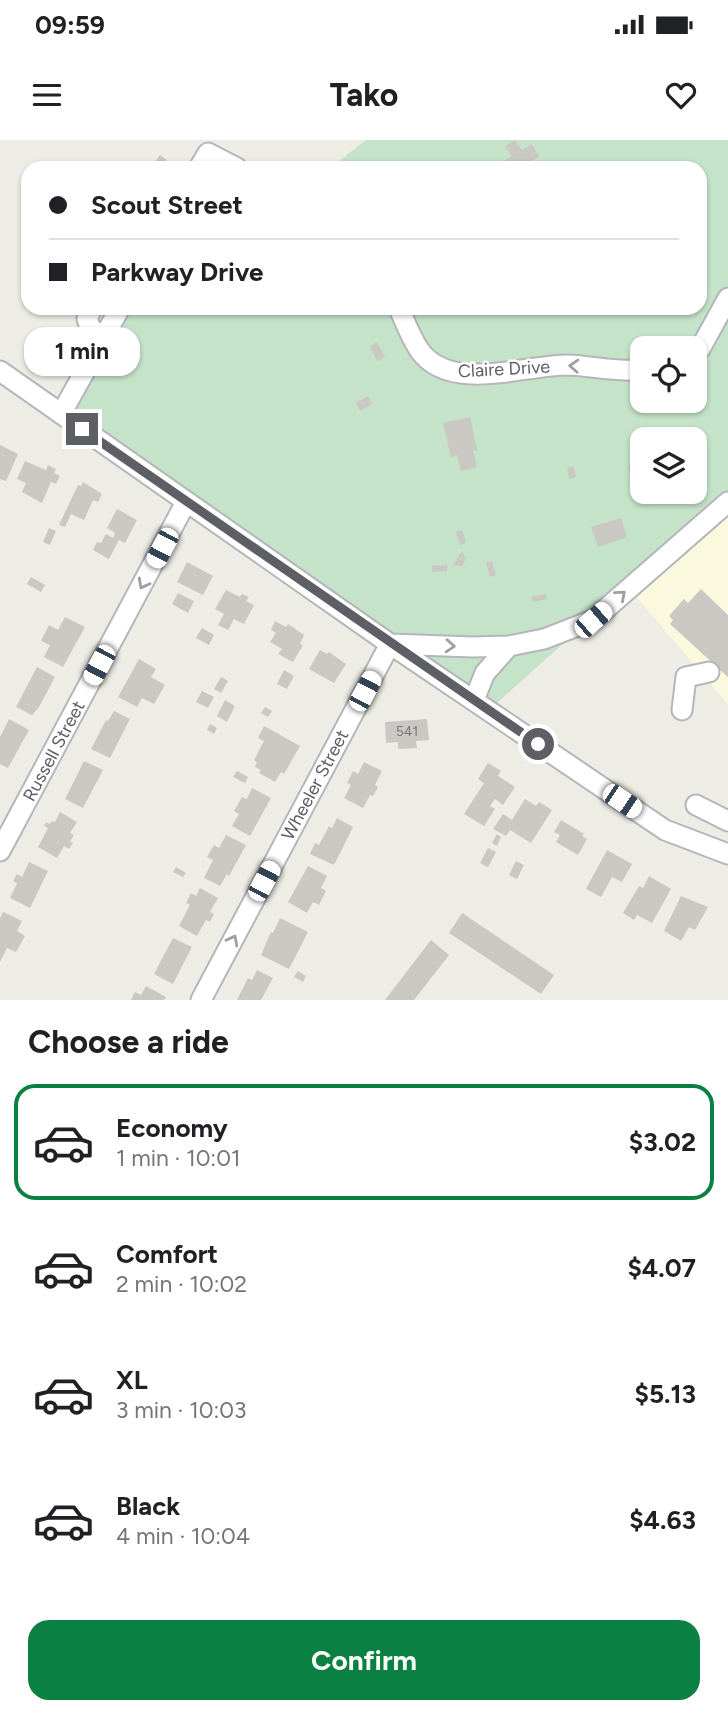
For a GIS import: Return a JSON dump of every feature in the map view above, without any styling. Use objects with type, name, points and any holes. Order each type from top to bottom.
[{"type":"street","points":[[203,161],[208,153],[223,161]]},
{"type":"street","points":[[707,338],[725,311]]},
{"type":"street","points":[[89,315],[87,319],[90,327],[103,339]]},
{"type":"street","points":[[61,414],[116,315]]},
{"type":"street","name":"Claire Drive","points":[[402,315],[420,351],[433,364],[449,372],[484,374],[566,365],[630,369]]},
{"type":"street","points":[[0,371],[390,644],[664,830],[728,854]]},
{"type":"street","name":"Russell Street","points":[[0,851],[186,502]]},
{"type":"street","points":[[390,644],[473,648],[509,646],[544,639],[593,620],[728,502]]},
{"type":"street","name":"Wheeler Street","points":[[201,1000],[390,644]]},
{"type":"street","points":[[474,700],[485,673],[509,646]]},
{"type":"street","points":[[682,710],[686,677],[709,673]]},
{"type":"street","points":[[696,805],[728,821]]},
{"type":"shaded area","points":[[728,512],[728,704],[634,594]]},
{"type":"green space","points":[[366,140],[728,140],[728,496],[489,710],[69,415],[122,315],[707,315],[707,161],[339,161]]},
{"type":"building","points":[[515,140],[522,150],[532,144],[539,157],[532,161],[504,161],[512,156],[505,146]]},
{"type":"building","points":[[160,155],[167,160],[166,161],[156,161]]},
{"type":"building","points":[[377,342],[385,357],[377,361],[370,346]]},
{"type":"building","points":[[368,396],[372,404],[360,411],[356,403]]},
{"type":"building","points":[[470,417],[477,450],[473,451],[477,467],[461,471],[457,455],[451,457],[443,423]]},
{"type":"building","points":[[0,445],[18,454],[6,481],[0,479]]},
{"type":"building","points":[[25,461],[46,470],[48,465],[56,469],[54,473],[60,476],[56,484],[51,482],[42,503],[22,492],[26,483],[17,479]]},
{"type":"building","points":[[573,467],[576,477],[569,479],[567,468]]},
{"type":"building","points":[[83,482],[102,494],[98,502],[93,500],[84,520],[71,514],[65,527],[59,525],[78,485],[81,486]]},
{"type":"building","points":[[117,509],[137,520],[125,543],[119,540],[109,559],[93,550],[106,534],[113,538],[115,533],[107,528]]},
{"type":"building","points":[[621,518],[627,537],[598,547],[591,527]]},
{"type":"building","points":[[49,528],[56,531],[50,545],[43,542]]},
{"type":"building","points":[[462,530],[466,543],[460,545],[456,532]]},
{"type":"building","points":[[462,551],[466,558],[462,566],[453,565]]},
{"type":"building","points":[[492,561],[496,575],[490,577],[486,563]]},
{"type":"building","points":[[187,562],[213,576],[203,595],[177,582]]},
{"type":"building","points":[[447,565],[447,571],[432,572],[432,566]]},
{"type":"building","points":[[31,577],[45,585],[41,592],[27,584]]},
{"type":"building","points":[[701,589],[728,615],[728,677],[670,624],[673,620],[669,616],[684,599],[688,603]]},
{"type":"building","points":[[226,590],[240,597],[242,594],[249,597],[246,601],[254,605],[244,624],[234,619],[228,630],[218,625],[224,614],[215,609]]},
{"type":"building","points":[[178,593],[194,601],[188,613],[172,604]]},
{"type":"building","points":[[546,594],[547,599],[532,602],[531,597]]},
{"type":"building","points":[[65,617],[85,627],[63,667],[44,657],[50,645],[41,641],[49,625],[58,630]]},
{"type":"building","points":[[275,621],[286,627],[288,624],[304,635],[300,644],[303,645],[293,662],[278,654],[282,649],[270,642],[276,633],[271,630]]},
{"type":"building","points":[[202,628],[214,635],[209,645],[196,638]]},
{"type":"building","points":[[320,650],[327,654],[329,652],[346,664],[334,683],[309,669]]},
{"type":"building","points":[[139,659],[156,669],[151,677],[165,685],[154,704],[142,698],[137,707],[118,697]]},
{"type":"building","points":[[37,667],[55,677],[32,715],[16,707]]},
{"type":"building","points":[[284,670],[294,676],[287,689],[277,684]]},
{"type":"building","points":[[221,677],[228,681],[221,693],[214,689]]},
{"type":"building","points":[[202,691],[214,697],[208,708],[196,702]]},
{"type":"building","points":[[225,700],[235,706],[227,722],[217,716]]},
{"type":"building","points":[[265,707],[272,711],[268,717],[261,713]]},
{"type":"building","points":[[114,711],[130,719],[110,758],[91,749],[106,720],[108,721]]},
{"type":"building","points":[[9,719],[29,730],[8,768],[0,764],[0,737]]},
{"type":"building","points":[[427,719],[429,740],[416,741],[417,748],[398,749],[398,742],[386,743],[385,722]]},
{"type":"building","points":[[210,724],[217,728],[214,734],[207,730]]},
{"type":"building","points":[[264,726],[300,746],[284,774],[281,772],[275,782],[259,773],[261,770],[255,767],[257,762],[254,760],[264,741],[258,738]]},
{"type":"building","points":[[84,761],[103,770],[83,808],[65,799]]},
{"type":"building","points":[[364,762],[382,771],[375,785],[378,787],[363,808],[344,798],[351,785],[347,783],[353,771],[358,774]]},
{"type":"building","points":[[488,763],[501,771],[498,776],[515,787],[503,805],[495,799],[490,806],[495,809],[484,826],[464,814],[484,783],[478,779]]},
{"type":"building","points":[[237,771],[248,777],[245,783],[233,777]]},
{"type":"building","points":[[252,788],[271,798],[250,836],[232,826],[239,814],[234,811],[242,797],[247,799]]},
{"type":"building","points":[[525,799],[536,806],[539,802],[552,810],[531,843],[510,830],[506,836],[493,829],[503,814],[512,820]]},
{"type":"building","points":[[60,812],[77,822],[70,833],[74,835],[70,841],[73,843],[69,849],[64,846],[57,858],[38,847],[48,828],[44,826],[46,822],[55,822]]},
{"type":"building","points":[[337,818],[353,827],[334,865],[310,854],[315,843],[319,845],[329,826],[332,828]]},
{"type":"building","points":[[561,820],[584,834],[582,836],[587,839],[578,855],[556,842],[560,835],[554,832]]},
{"type":"building","points":[[497,834],[501,837],[497,846],[492,843]]},
{"type":"building","points":[[226,835],[246,845],[229,876],[227,874],[220,886],[204,878],[213,860],[207,857],[214,845],[219,848]]},
{"type":"building","points":[[488,848],[496,852],[488,867],[480,863]]},
{"type":"building","points":[[607,850],[632,864],[622,882],[612,877],[601,897],[586,889]]},
{"type":"building","points":[[516,861],[524,865],[517,879],[509,875]]},
{"type":"building","points":[[29,862],[48,871],[30,908],[10,898],[17,883],[13,881],[17,874],[22,877]]},
{"type":"building","points":[[308,866],[327,876],[321,888],[326,891],[319,905],[313,902],[307,913],[288,902]]},
{"type":"building","points":[[176,867],[186,873],[183,877],[173,872]]},
{"type":"building","points":[[649,876],[671,889],[652,923],[637,915],[634,920],[623,913],[639,886],[643,888]]},
{"type":"building","points":[[200,888],[218,898],[210,912],[214,914],[210,922],[206,920],[197,936],[179,926],[190,905],[186,903],[191,893],[196,896]]},
{"type":"building","points":[[681,896],[708,907],[695,930],[689,927],[681,941],[664,931]]},
{"type":"building","points":[[3,912],[22,921],[17,931],[25,936],[16,952],[7,948],[0,962],[0,918]]},
{"type":"building","points":[[462,913],[554,975],[541,994],[449,933]]},
{"type":"building","points":[[280,918],[308,932],[289,969],[261,955]]},
{"type":"building","points":[[173,938],[192,947],[173,984],[154,974]]},
{"type":"building","points":[[431,940],[449,955],[414,1000],[385,1000]]},
{"type":"building","points":[[257,970],[273,978],[261,1000],[237,1000],[248,978],[252,980]]},
{"type":"building","points":[[298,971],[306,976],[303,982],[294,977]]},
{"type":"building","points":[[146,986],[166,997],[164,1000],[131,1000],[135,992],[141,995]]},
{"type":"route","points":[[82,429],[538,744]]}]
